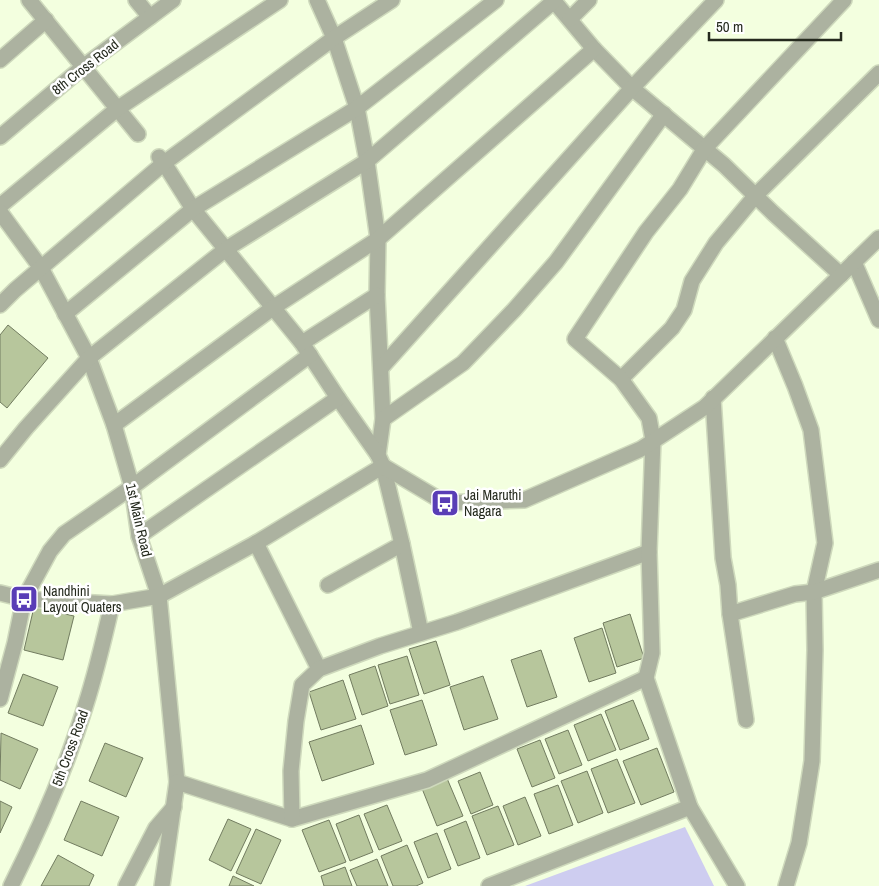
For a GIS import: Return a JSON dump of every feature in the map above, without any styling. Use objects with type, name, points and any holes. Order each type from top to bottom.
[{"type":"street","points":[[29,0],[138,134]]},
{"type":"street","points":[[136,0],[150,17]]},
{"type":"street","name":"8th Cross Road","points":[[0,137],[83,67],[174,0]]},
{"type":"street","points":[[0,206],[117,108],[280,0]]},
{"type":"street","points":[[318,0],[334,38],[357,108],[367,161],[378,239],[377,295],[384,419],[381,461],[422,633]]},
{"type":"street","points":[[0,305],[161,159],[334,38],[392,0]]},
{"type":"street","points":[[65,314],[193,208],[357,108],[496,0]]},
{"type":"street","points":[[570,19],[589,0]]},
{"type":"street","points":[[381,368],[632,88],[716,0]]},
{"type":"street","points":[[737,886],[690,807],[646,678],[652,652],[649,552],[653,440],[649,418],[621,379],[574,339],[646,232],[680,189],[705,148],[844,0]]},
{"type":"street","points":[[0,460],[26,428],[90,358],[226,249],[367,161],[553,1],[594,49],[632,88],[705,148],[841,275]]},
{"type":"street","points":[[0,60],[46,20]]},
{"type":"street","points":[[114,425],[274,307],[378,239],[594,49]]},
{"type":"street","points":[[621,379],[672,328],[684,310],[692,281],[716,243],[756,195],[879,74]]},
{"type":"street","points":[[384,419],[463,363],[514,310],[556,262],[664,114]]},
{"type":"street","points":[[161,159],[193,208],[306,349],[381,461],[445,503],[524,500],[642,449],[705,407],[879,238]]},
{"type":"street","name":"1st Main Road","points":[[0,212],[41,268],[90,358],[114,425],[132,487],[139,536],[159,596],[177,782],[162,886]]},
{"type":"street","points":[[854,262],[879,320]]},
{"type":"street","points":[[0,699],[15,643],[24,598],[50,551],[64,534],[132,487],[377,295]]},
{"type":"street","points":[[775,338],[811,430],[824,543],[814,592],[815,650],[812,761],[799,843],[786,886]]},
{"type":"street","points":[[139,536],[338,398]]},
{"type":"street","points":[[713,398],[723,558],[746,720]]},
{"type":"street","points":[[0,593],[24,598],[112,604],[159,596],[256,543],[381,461]]},
{"type":"street","points":[[256,543],[319,670]]},
{"type":"street","points":[[328,585],[402,544]]},
{"type":"street","points":[[292,819],[291,771],[302,685],[319,670],[380,646],[457,622],[649,552]]},
{"type":"street","points":[[730,614],[794,594],[814,592],[879,570]]},
{"type":"street","name":"5th Cross Road","points":[[11,886],[49,806],[68,757],[88,698],[112,604]]},
{"type":"street","points":[[177,782],[292,819],[427,780],[646,678]]},
{"type":"street","points":[[126,886],[156,828],[174,807]]},
{"type":"street","points":[[489,886],[690,807]]},
{"type":"shaded area","points":[[685,827],[714,886],[525,886]]},
{"type":"building","points":[[8,325],[48,358],[7,408],[0,402],[0,335]]},
{"type":"building","points":[[34,607],[74,616],[63,660],[24,650]]},
{"type":"building","points":[[630,614],[644,658],[617,667],[603,623]]},
{"type":"building","points":[[602,628],[616,673],[589,682],[574,638]]},
{"type":"building","points":[[436,641],[450,685],[424,694],[409,649]]},
{"type":"building","points":[[541,650],[557,697],[527,707],[511,660]]},
{"type":"building","points":[[407,656],[419,695],[390,704],[378,665]]},
{"type":"building","points":[[375,666],[388,706],[362,715],[349,675]]},
{"type":"building","points":[[23,674],[58,687],[43,726],[8,713]]},
{"type":"building","points":[[483,676],[498,719],[464,730],[450,687]]},
{"type":"building","points":[[343,680],[356,719],[321,730],[309,692]]},
{"type":"building","points":[[422,700],[437,745],[405,755],[390,710]]},
{"type":"building","points":[[633,700],[649,739],[620,750],[605,711]]},
{"type":"building","points":[[601,714],[616,750],[588,761],[574,725]]},
{"type":"building","points":[[361,725],[374,764],[322,781],[309,742]]},
{"type":"building","points":[[568,730],[582,765],[559,774],[545,739]]},
{"type":"building","points":[[1,733],[38,749],[20,789],[0,780]]},
{"type":"building","points":[[540,740],[555,778],[532,787],[517,749]]},
{"type":"building","points":[[105,743],[143,758],[126,797],[89,781]]},
{"type":"building","points":[[657,748],[674,792],[641,805],[623,761]]},
{"type":"building","points":[[617,759],[635,803],[608,813],[591,769]]},
{"type":"building","points":[[587,771],[603,813],[578,823],[561,781]]},
{"type":"building","points":[[480,772],[493,805],[471,814],[458,781]]},
{"type":"building","points":[[446,776],[463,816],[437,826],[421,786]]},
{"type":"building","points":[[558,785],[573,825],[549,834],[534,794]]},
{"type":"building","points":[[525,797],[541,836],[518,845],[503,806]]},
{"type":"building","points":[[0,801],[12,807],[0,833]]},
{"type":"building","points":[[81,801],[119,817],[102,856],[64,840]]},
{"type":"building","points":[[387,805],[402,841],[379,850],[364,814]]},
{"type":"building","points":[[498,806],[514,845],[487,855],[472,816]]},
{"type":"building","points":[[359,815],[373,852],[350,861],[336,824]]},
{"type":"building","points":[[228,819],[251,829],[231,871],[209,860]]},
{"type":"building","points":[[329,820],[346,862],[319,872],[302,830]]},
{"type":"building","points":[[466,821],[480,858],[458,866],[444,830]]},
{"type":"building","points":[[256,829],[281,840],[261,884],[236,873]]},
{"type":"building","points":[[437,833],[451,869],[428,878],[414,842]]},
{"type":"building","points":[[407,845],[423,883],[416,886],[393,886],[381,856]]},
{"type":"building","points":[[58,855],[94,875],[89,886],[41,886]]},
{"type":"building","points":[[377,859],[388,886],[357,886],[350,870]]},
{"type":"building","points":[[345,867],[352,886],[324,886],[321,876]]},
{"type":"building","points":[[233,876],[254,886],[229,886]]},
{"type":"place","name":"Jai Maruthi Nagara","points":[[445,503]]},
{"type":"place","name":"Nandhini Layout Quaters","points":[[24,599]]}]
